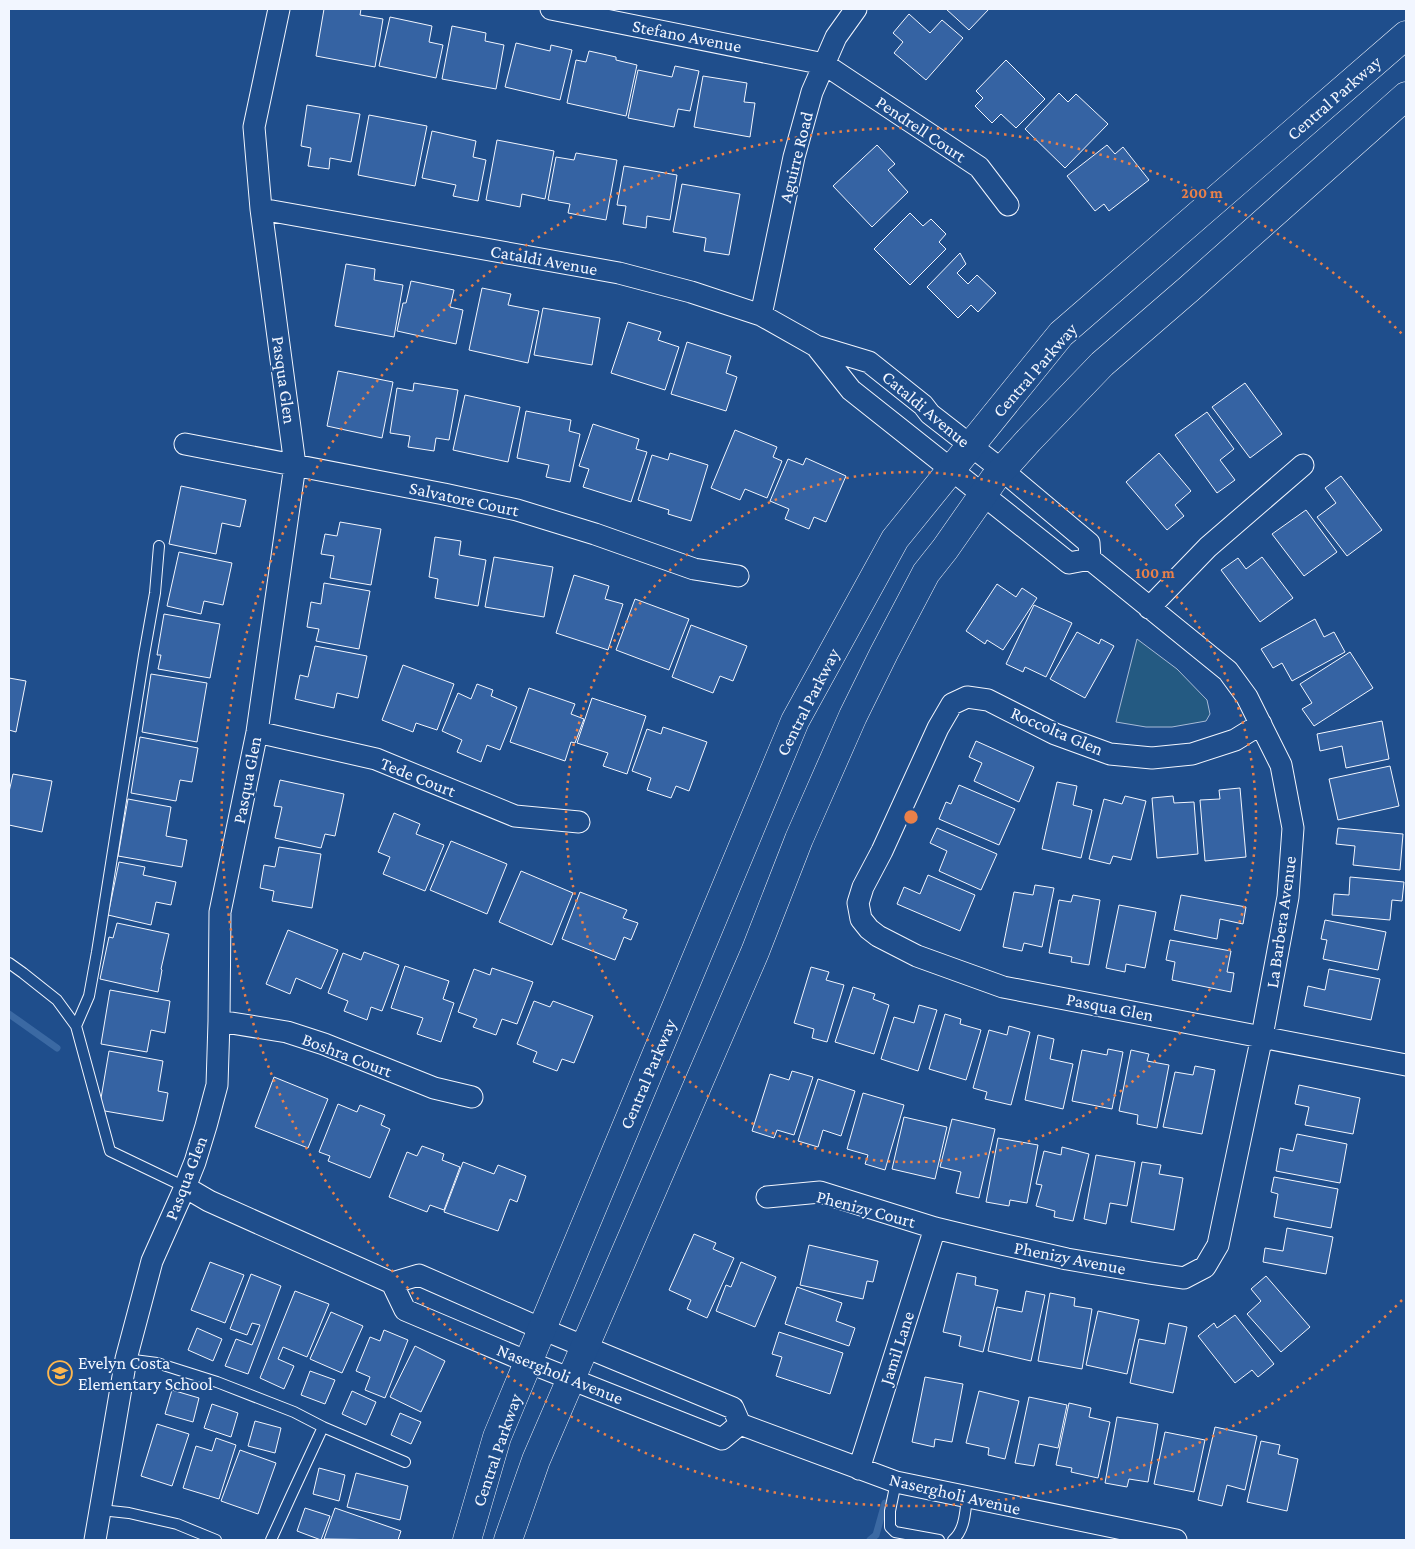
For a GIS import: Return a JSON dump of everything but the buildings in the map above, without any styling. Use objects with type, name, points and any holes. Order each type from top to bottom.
[{"type":"main road","name":"Central Parkway","points":[[467,1540],[497,1437],[795,721],[895,539],[956,474],[1062,334],[1406,35]]},
{"type":"main road","points":[[508,1540],[536,1460],[755,952],[799,839],[853,716],[926,574],[1002,470],[1102,364],[1406,96]]},
{"type":"street","name":"Pasqua Glen","points":[[95,1540],[126,1359],[152,1261],[185,1186],[206,1126],[217,1085],[220,912],[257,732],[295,465],[260,210],[254,127],[279,9]]},
{"type":"street","name":"Stefano Avenue","points":[[551,9],[824,64]]},
{"type":"street","name":"Aguirre Road","points":[[761,314],[794,157],[812,92],[836,37],[856,9]]},
{"type":"street","name":"Pendrell Court","points":[[824,64],[979,167],[1008,205]]},
{"type":"street","name":"Cataldi Avenue","points":[[260,210],[619,273],[691,292],[761,314],[816,346],[869,362],[975,450]]},
{"type":"street","name":"Cataldi Avenue","points":[[816,346],[851,390],[956,474]]},
{"type":"street","name":"Salvatore Court","points":[[184,444],[444,494],[517,510],[595,534],[694,569],[738,576]]},
{"type":"street","points":[[956,474],[1069,563],[1090,559],[1089,543],[1002,470],[975,450]]},
{"type":"street","points":[[1149,608],[1208,547],[1303,465]]},
{"type":"street","name":"La Barbera Avenue","points":[[1090,559],[1228,671],[1247,697],[1281,765],[1293,828],[1288,897],[1262,1036],[1218,1245],[1205,1267]]},
{"type":"street","name":"Roccolta Glen","points":[[861,919],[858,903],[863,887],[882,851],[938,728],[952,704],[967,698],[988,700],[1055,734],[1110,754],[1152,758],[1192,754],[1236,740],[1261,724]]},
{"type":"street","name":"Tede Court","points":[[257,732],[376,759],[515,816],[579,822]]},
{"type":"street","name":"Pasqua Glen","points":[[861,919],[878,936],[917,956],[1003,987],[1406,1065]]},
{"type":"street","name":"Boshra Court","points":[[219,1020],[286,1032],[324,1044],[434,1088],[472,1097]]},
{"type":"street","points":[[185,1186],[209,1201],[392,1283]]},
{"type":"street","name":"Phenizy Court","points":[[766,1198],[820,1192],[935,1228]]},
{"type":"street","name":"Phenizy Avenue","points":[[935,1228],[1067,1259],[1150,1274],[1184,1278],[1205,1267]]},
{"type":"street","name":"Jamil Lane","points":[[859,1469],[935,1228]]},
{"type":"street","name":"Nasergholi Avenue","points":[[740,1424],[722,1439],[528,1362],[405,1310],[392,1283],[419,1275],[542,1329],[733,1408],[740,1424],[896,1482],[1176,1540]]},
{"type":"lane","points":[[76,1026],[89,996],[97,952],[155,593],[159,546]]},
{"type":"lane","points":[[9,964],[57,1000],[76,1026],[110,1151],[185,1186]]},
{"type":"lane","points":[[126,1359],[157,1363],[193,1374],[294,1412],[405,1462]]},
{"type":"lane","points":[[271,1540],[324,1427]]},
{"type":"lane","points":[[896,1482],[890,1511],[890,1527],[895,1532],[939,1540]]},
{"type":"lane","points":[[954,1540],[962,1528],[968,1498]]},
{"type":"lane","points":[[101,1510],[129,1513],[177,1524],[216,1540]]},
{"type":"shaded area","points":[[1137,639],[1177,669],[1207,700],[1210,714],[1206,721],[1172,727],[1146,727],[1116,722]]},
{"type":"waterway","points":[[9,1014],[57,1048]]},
{"type":"waterway","points":[[870,1540],[876,1535],[885,1503]]},
{"type":"place","name":"Evelyn Costa Elementary School","points":[[60,1373]]}]
